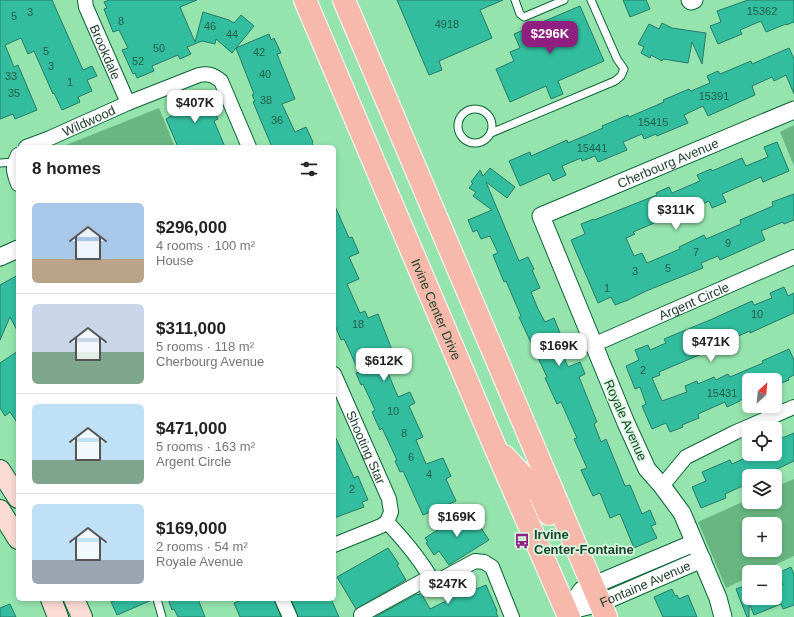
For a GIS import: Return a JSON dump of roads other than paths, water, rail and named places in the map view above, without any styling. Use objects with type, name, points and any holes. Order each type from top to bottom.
[{"type":"main road","name":"Irvine Center Drive","points":[[305,0],[495,447],[568,614]]},
{"type":"main road","points":[[344,0],[595,599]]},
{"type":"main road","points":[[495,447],[540,494],[595,599]]},
{"type":"main road","points":[[0,470],[16,495]]},
{"type":"main road","points":[[0,510],[16,536]]},
{"type":"main road","points":[[52,601],[58,617]]},
{"type":"main road","points":[[75,601],[82,617]]},
{"type":"street","name":"Brookdale","points":[[85,0],[86,7],[128,103]]},
{"type":"street","points":[[128,103],[199,75],[208,73],[214,75],[221,81],[248,145]]},
{"type":"street","name":"Wildwood","points":[[31,145],[128,103]]},
{"type":"street","name":"Cherbourg Avenue","points":[[541,216],[794,110]]},
{"type":"street","points":[[16,158],[13,170],[16,178]]},
{"type":"street","name":"Royale Avenue","points":[[541,216],[626,423],[647,469],[682,513],[718,598],[723,617]]},
{"type":"street","points":[[0,257],[16,250]]},
{"type":"street","name":"Argent Circle","points":[[593,345],[794,257]]},
{"type":"street","name":"Shooting Star","points":[[336,379],[389,499],[391,512],[387,522]]},
{"type":"street","points":[[662,486],[686,456],[736,432],[794,408]]},
{"type":"street","points":[[336,544],[381,526],[387,522],[398,534],[432,580],[438,581],[475,561],[484,562],[492,567],[512,617]]},
{"type":"street","name":"Fontaine Avenue","points":[[568,614],[694,543]]},
{"type":"street","name":"Fontaine Avenue","points":[[595,599],[702,559]]},
{"type":"street","points":[[361,616],[430,576]]},
{"type":"street","points":[[283,601],[290,617]]},
{"type":"lane","points":[[515,0],[520,14],[524,17],[564,0]]},
{"type":"lane","points":[[491,133],[491,121],[489,116],[480,110],[468,110],[460,118],[458,129],[463,138],[473,143],[484,141],[491,133],[615,81],[621,76],[624,69],[617,59],[591,0]]},
{"type":"lane","points":[[0,162],[16,158]]},
{"type":"lane","points":[[158,601],[162,617]]},
{"type":"place","name":"Irvine Center-Fontaine","points":[[522,541]]}]
